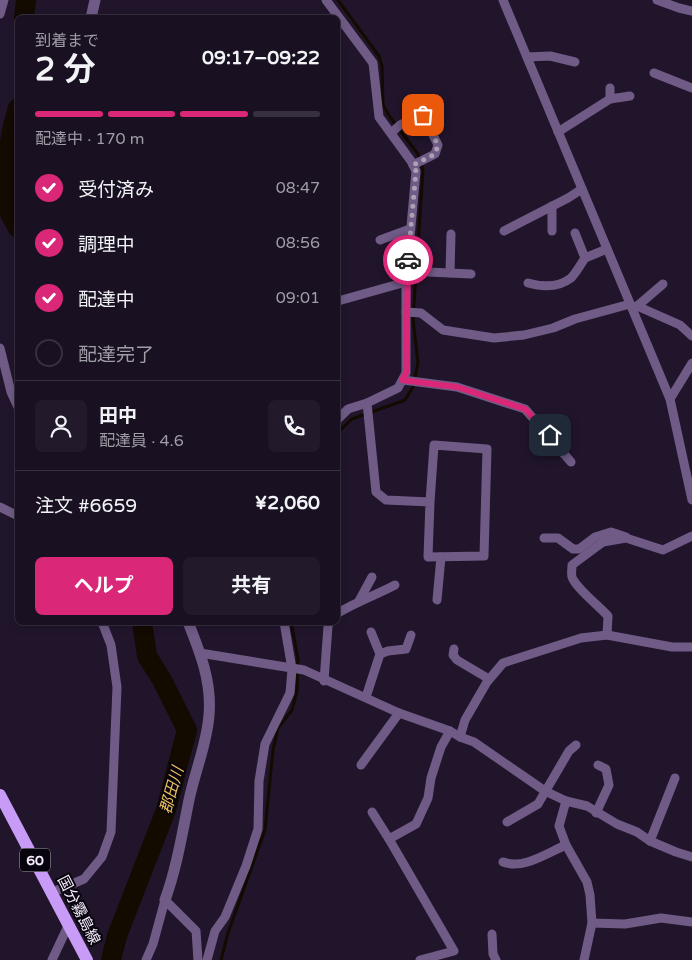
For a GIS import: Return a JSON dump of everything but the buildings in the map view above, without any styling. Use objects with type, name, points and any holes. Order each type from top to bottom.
[{"type":"main road","name":"国分霧島線","points":[[2,804],[53,892],[68,926],[87,960]]},
{"type":"street","points":[[0,14],[4,0]]},
{"type":"street","points":[[92,15],[95,0]]},
{"type":"street","points":[[326,0],[336,15]]},
{"type":"street","points":[[503,0],[670,399],[692,500]]},
{"type":"street","points":[[657,0],[692,11]]},
{"type":"street","points":[[340,20],[373,63],[379,117],[414,165],[416,171],[406,282],[406,373],[404,380],[398,388],[368,410],[348,409],[340,417]]},
{"type":"street","points":[[527,57],[550,56],[575,62]]},
{"type":"street","points":[[654,73],[692,88]]},
{"type":"street","points":[[610,88],[610,99]]},
{"type":"street","points":[[558,132],[610,99],[630,96]]},
{"type":"street","points":[[391,132],[400,125],[423,115],[438,145],[435,154],[414,165]]},
{"type":"street","points":[[504,231],[582,189]]},
{"type":"street","points":[[552,206],[552,231]]},
{"type":"street","points":[[380,240],[410,229]]},
{"type":"street","points":[[450,234],[450,273]]},
{"type":"street","points":[[575,234],[585,258]]},
{"type":"street","points":[[528,283],[541,287],[556,285],[571,278],[585,258],[607,249]]},
{"type":"street","points":[[408,271],[471,274]]},
{"type":"street","points":[[340,300],[406,282]]},
{"type":"street","points":[[407,312],[421,313],[443,330],[494,338],[553,328],[575,319],[633,307],[663,284]]},
{"type":"street","points":[[633,307],[680,325],[692,336]]},
{"type":"street","points":[[0,348],[15,399]]},
{"type":"street","points":[[670,399],[692,363]]},
{"type":"street","points":[[404,380],[457,387],[525,409],[571,462]]},
{"type":"street","points":[[368,410],[376,492],[386,500],[430,502]]},
{"type":"street","points":[[434,445],[487,449],[484,556],[428,557],[430,502],[434,445]]},
{"type":"street","points":[[0,507],[15,514]]},
{"type":"street","points":[[544,538],[558,538],[573,549],[579,548],[596,537],[611,532],[662,550],[692,536]]},
{"type":"street","points":[[607,636],[608,616],[576,584],[572,577],[572,565],[603,542],[626,538]]},
{"type":"street","points":[[436,600],[441,557]]},
{"type":"street","points":[[360,601],[372,578]]},
{"type":"street","points":[[340,613],[360,601],[375,596],[395,585]]},
{"type":"street","points":[[53,892],[84,879],[102,857],[110,832],[117,687],[110,645],[103,625]]},
{"type":"street","points":[[146,960],[153,944],[174,875],[189,797],[205,739],[209,714],[206,676],[200,653],[189,625]]},
{"type":"street","points":[[207,960],[215,931],[225,917],[246,866],[258,829],[259,781],[265,744],[290,693],[292,669],[285,625]]},
{"type":"street","points":[[324,680],[328,625]]},
{"type":"street","points":[[366,697],[380,654],[371,632]]},
{"type":"street","points":[[380,654],[406,649],[411,635]]},
{"type":"street","points":[[460,737],[466,720],[489,679],[503,663],[580,638],[607,636],[672,647],[692,647]]},
{"type":"street","points":[[454,649],[453,655],[457,660],[489,679]]},
{"type":"street","points":[[200,653],[304,670],[400,713],[474,742],[545,791],[566,801],[587,806],[637,832],[650,841],[692,857]]},
{"type":"street","points":[[361,765],[400,713]]},
{"type":"street","points":[[389,839],[416,824],[428,798],[431,778],[441,747],[450,731]]},
{"type":"street","points":[[508,822],[538,804],[569,751],[576,745]]},
{"type":"street","points":[[596,812],[609,785],[606,769],[598,765]]},
{"type":"street","points":[[650,841],[675,778]]},
{"type":"street","points":[[566,801],[559,826],[566,845],[587,882],[592,923],[584,960]]},
{"type":"street","points":[[372,812],[454,951],[420,960]]},
{"type":"street","points":[[502,862],[510,865],[521,864],[566,845]]},
{"type":"street","points":[[165,900],[196,931],[198,960]]},
{"type":"street","points":[[592,923],[625,924],[661,918],[692,922]]},
{"type":"street","points":[[52,960],[68,926]]},
{"type":"street","points":[[492,934],[493,954],[496,960]]},
{"type":"waterway","name":"郡田川","points":[[24,15],[26,0]]},
{"type":"waterway","points":[[338,0],[379,56],[382,66],[383,105],[418,154],[423,170],[413,319],[418,363],[413,387],[405,400],[352,419],[340,430]]},
{"type":"waterway","name":"郡田川","points":[[15,120],[8,153],[5,190],[9,211],[15,223]]},
{"type":"waterway","name":"郡田川","points":[[111,960],[117,936],[166,810],[187,730],[162,680],[147,656],[142,625]]},
{"type":"waterway","points":[[221,960],[228,933],[265,830],[273,750],[278,728],[292,710],[297,691],[298,659],[292,625]]},
{"type":"way so far","points":[[408,260],[416,171],[413,165],[435,154],[438,145],[423,115]]},
{"type":"route","points":[[408,260],[406,282],[406,373],[402,380],[457,387],[525,409],[550,435]]}]
